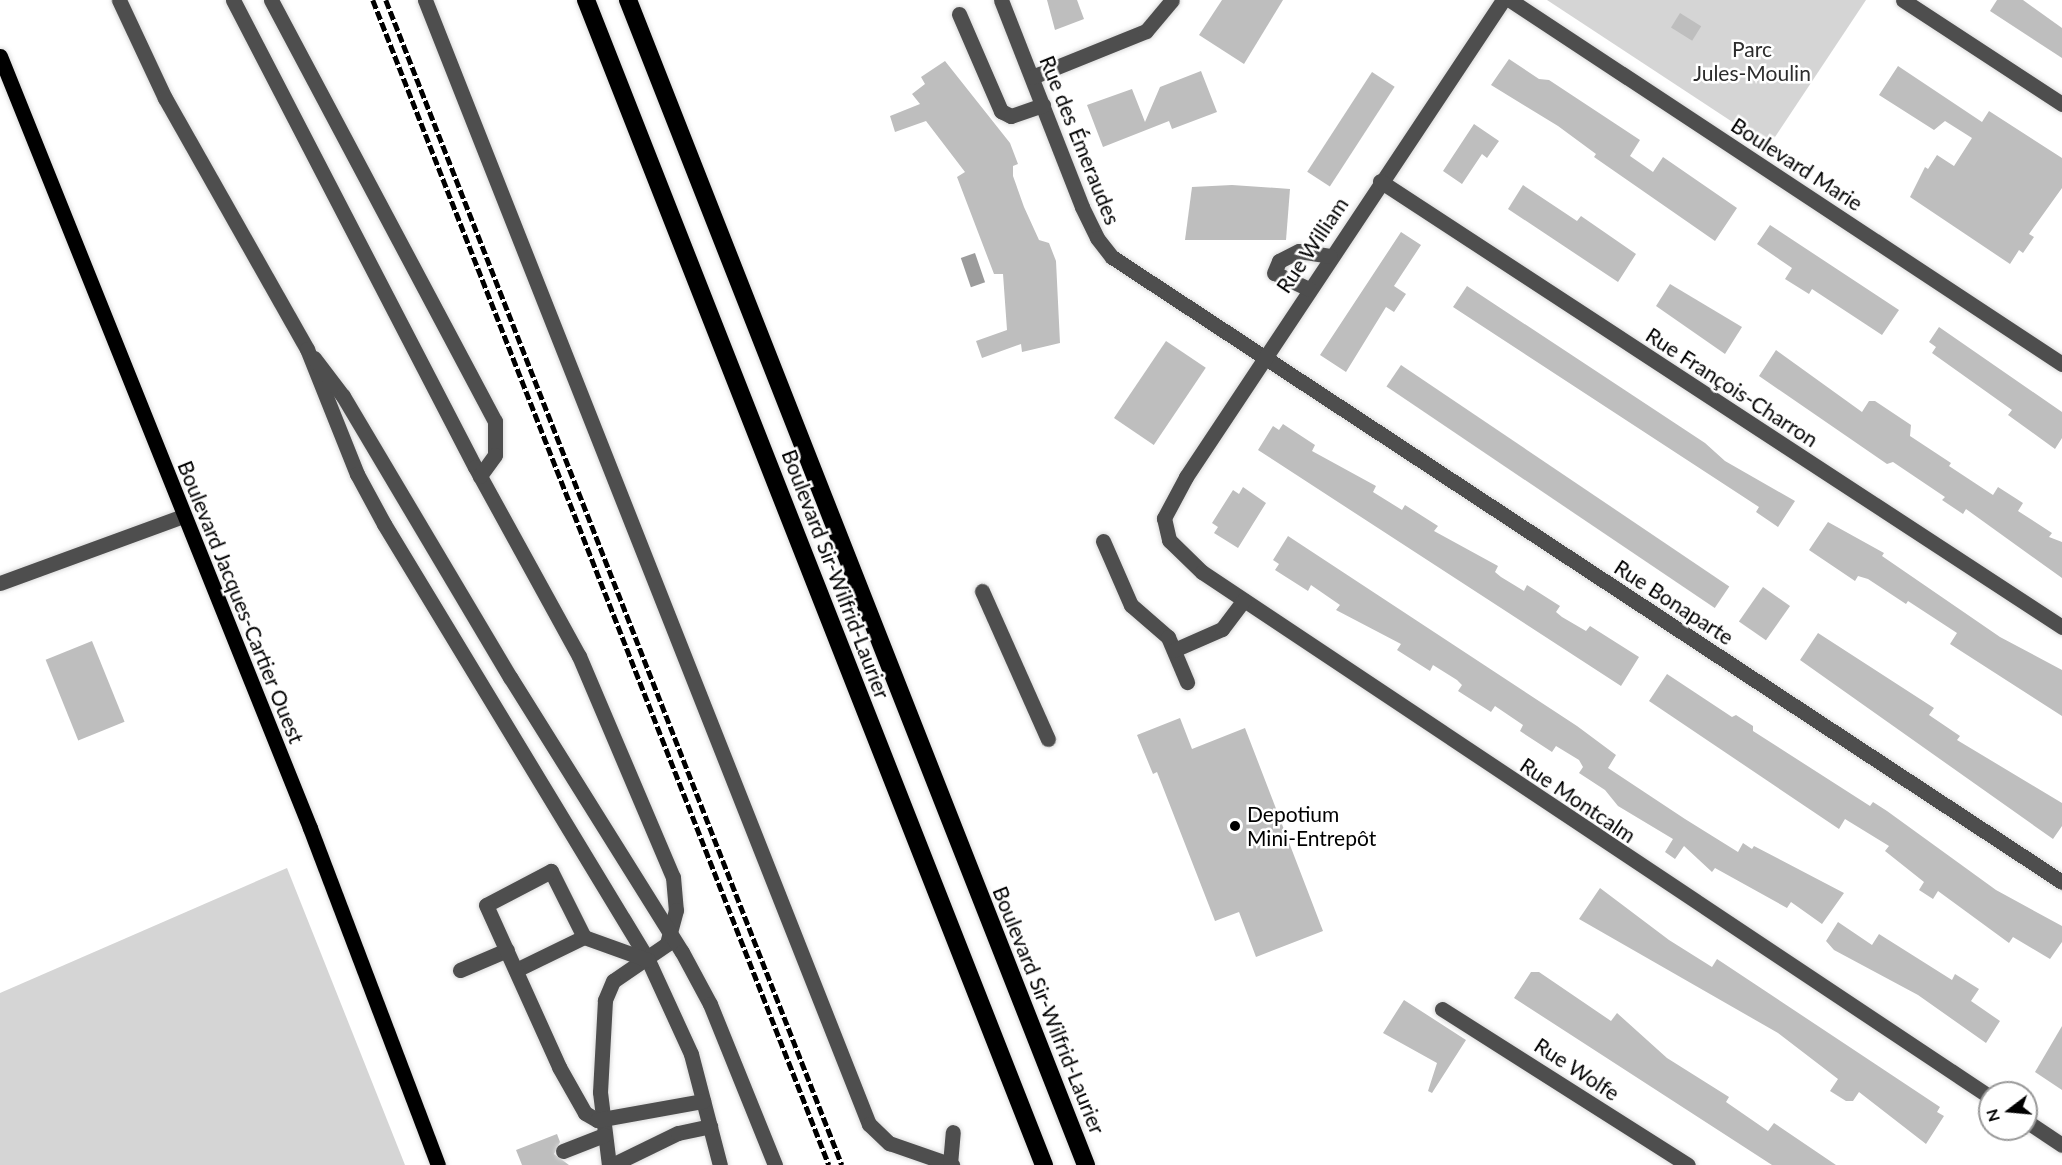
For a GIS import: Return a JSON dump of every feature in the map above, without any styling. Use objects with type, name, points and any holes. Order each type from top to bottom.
[{"type":"highway","name":"Boulevard Sir-Wilfrid-Laurier","points":[[586,0],[1044,1165]]},
{"type":"highway","name":"Boulevard Sir-Wilfrid-Laurier","points":[[628,0],[1086,1165]]},
{"type":"main road","name":"Boulevard Jacques-Cartier Ouest","points":[[0,56],[310,828],[438,1165]]},
{"type":"street","points":[[119,0],[165,98],[307,349],[357,474],[437,614],[648,960],[684,1036],[720,1165]]},
{"type":"street","points":[[233,0],[480,476],[579,656],[667,863],[676,899],[671,935],[648,960],[614,981],[605,1000],[600,1057],[604,1135],[610,1165],[678,1133],[710,1126]]},
{"type":"street","points":[[271,0],[492,414],[498,442],[480,476]]},
{"type":"street","points":[[425,0],[869,1124],[889,1143],[951,1164],[953,1132]]},
{"type":"street","name":"Rue des Émeraudes","points":[[1001,0],[1082,207],[1097,238],[1112,257],[1263,358]]},
{"type":"street","points":[[1032,77],[1146,31],[1172,0]]},
{"type":"street","name":"Rue William","points":[[1164,518],[1263,358],[1503,0]]},
{"type":"street","name":"Boulevard Marie","points":[[1510,0],[2062,364]]},
{"type":"street","points":[[1903,0],[2062,104]]},
{"type":"street","points":[[959,14],[1002,111],[1011,116],[1043,105]]},
{"type":"street","name":"Rue François-Charron","points":[[1380,181],[2062,627]]},
{"type":"street","points":[[1309,289],[1274,273],[1279,261],[1299,251],[1330,256]]},
{"type":"street","points":[[307,349],[343,396],[671,935],[710,1004],[775,1165]]},
{"type":"street","name":"Rue Bonaparte","points":[[1263,358],[2062,882]]},
{"type":"street","points":[[357,474],[380,460]]},
{"type":"street","points":[[0,583],[183,516]]},
{"type":"street","name":"Rue Montcalm","points":[[1164,518],[1169,540],[1187,561],[1978,1090]]},
{"type":"street","points":[[1102,541],[1131,605],[1168,637],[1187,682]]},
{"type":"street","points":[[982,591],[1048,739]]},
{"type":"street","points":[[1173,650],[1222,628],[1244,600]]},
{"type":"street","points":[[648,960],[584,937],[551,872],[486,905],[567,1082],[589,1118],[603,1119],[704,1101]]},
{"type":"street","points":[[516,970],[584,937]]},
{"type":"street","points":[[460,970],[507,950]]},
{"type":"street","name":"Rue Wolfe","points":[[1442,1009],[1688,1165]]},
{"type":"street","points":[[2038,1129],[2062,1145]]},
{"type":"street","points":[[564,1151],[604,1135]]},
{"type":"green space","name":"Parc Jules-Moulin","points":[[1547,0],[1866,0],[1769,146]]},
{"type":"green space","points":[[287,868],[405,1165],[0,1165],[0,993]]},
{"type":"shaded area","points":[[975,253],[985,282],[971,287],[961,258]]},
{"type":"building","points":[[1047,0],[1077,0],[1084,19],[1055,30]]},
{"type":"building","points":[[1222,0],[1283,0],[1244,64],[1199,35]]},
{"type":"building","points":[[1997,0],[2023,0],[2062,28],[2062,58],[1990,11]]},
{"type":"building","points":[[1680,13],[1701,26],[1692,41],[1671,27]]},
{"type":"building","points":[[1509,59],[1539,79],[1549,80],[1640,140],[1630,156],[1653,172],[1663,157],[1737,208],[1715,241],[1594,157],[1596,154],[1558,126],[1491,85]]},
{"type":"building","points":[[945,61],[1010,143],[1018,164],[1013,166],[1013,176],[1024,207],[1039,240],[1049,243],[1056,261],[1060,343],[1022,352],[1021,344],[982,358],[976,341],[1007,330],[1003,274],[994,274],[957,177],[965,172],[926,121],[895,132],[890,116],[920,104],[912,94],[925,84],[921,77]]},
{"type":"building","points":[[1898,66],[1982,122],[1989,111],[2062,158],[2062,188],[2029,234],[2034,237],[2023,253],[2019,250],[2010,264],[1910,197],[1925,167],[1928,169],[1937,155],[1954,166],[1972,138],[1945,121],[1934,130],[1879,95]]},
{"type":"building","points":[[1201,71],[1217,112],[1172,129],[1169,121],[1103,147],[1087,105],[1132,89],[1145,122],[1160,87]]},
{"type":"building","points":[[1372,72],[1395,87],[1330,187],[1307,172]]},
{"type":"building","points":[[1474,124],[1499,141],[1487,158],[1482,154],[1462,184],[1443,171]]},
{"type":"building","points":[[1232,185],[1290,189],[1286,240],[1185,240],[1192,187]]},
{"type":"building","points":[[1523,185],[1577,221],[1581,216],[1636,254],[1618,282],[1508,209]]},
{"type":"building","points":[[1770,225],[1899,310],[1882,335],[1812,289],[1809,294],[1785,279],[1792,268],[1757,244]]},
{"type":"building","points":[[1401,232],[1421,245],[1394,286],[1406,294],[1394,312],[1386,307],[1346,372],[1320,355]]},
{"type":"building","points":[[1670,284],[1742,327],[1725,354],[1656,306]]},
{"type":"building","points":[[1467,286],[1705,443],[1725,461],[1795,501],[1778,527],[1756,512],[1759,507],[1453,307]]},
{"type":"building","points":[[1939,327],[2062,412],[2062,438],[2055,449],[2008,415],[2012,410],[1932,353],[1936,347],[1929,342]]},
{"type":"building","points":[[1166,341],[1206,368],[1154,445],[1114,418]]},
{"type":"building","points":[[1776,350],[1862,412],[1869,401],[1875,401],[1911,425],[1910,436],[1951,463],[1949,466],[1993,495],[1998,487],[2023,503],[2018,511],[2052,533],[2049,537],[2062,542],[2062,578],[1966,509],[1963,514],[1942,500],[1945,497],[1893,462],[1887,464],[1759,376]]},
{"type":"building","points":[[1401,365],[1729,586],[1715,608],[1386,387]]},
{"type":"building","points":[[1283,424],[1315,445],[1312,451],[1376,486],[1373,492],[1402,510],[1405,505],[1438,526],[1434,531],[1498,566],[1495,572],[1501,577],[1524,591],[1527,585],[1560,606],[1556,612],[1562,617],[1586,631],[1590,626],[1639,657],[1621,686],[1258,450],[1273,426],[1279,430]]},
{"type":"building","points":[[1243,487],[1266,503],[1238,548],[1214,533],[1218,527],[1212,523],[1233,490],[1239,494]]},
{"type":"building","points":[[1828,522],[1884,553],[1882,556],[2000,637],[2062,670],[2062,716],[1950,644],[1957,633],[1908,601],[1906,604],[1868,579],[1858,576],[1855,581],[1809,550]]},
{"type":"building","points":[[1288,536],[1577,726],[1616,755],[1608,768],[1685,819],[1738,852],[1743,843],[1752,849],[1754,846],[1844,893],[1822,924],[1791,902],[1787,908],[1715,868],[1712,872],[1684,846],[1675,859],[1665,852],[1673,839],[1618,806],[1605,790],[1579,773],[1583,767],[1579,760],[1556,746],[1552,752],[1520,731],[1523,725],[1495,706],[1491,712],[1458,691],[1462,685],[1457,680],[1433,665],[1430,671],[1397,650],[1401,644],[1336,610],[1340,605],[1311,585],[1308,591],[1275,570],[1279,564],[1273,560]]},
{"type":"building","points":[[1763,587],[1790,606],[1766,640],[1739,621]]},
{"type":"building","points":[[1818,633],[1934,708],[1929,715],[1960,736],[1957,740],[2062,803],[2062,826],[2053,839],[1800,660]]},
{"type":"building","points":[[92,641],[125,722],[78,740],[46,660]]},
{"type":"building","points":[[1667,674],[1732,717],[1736,715],[1753,726],[1753,731],[1870,806],[1873,802],[1887,811],[1996,890],[2062,926],[2062,942],[2050,959],[2013,937],[2009,943],[1938,891],[1933,899],[1919,890],[1924,882],[1885,851],[1889,846],[1845,819],[1839,829],[1649,701]]},
{"type":"building","points":[[1180,718],[1192,749],[1245,728],[1323,931],[1256,957],[1239,912],[1215,921],[1157,772],[1153,774],[1137,735]]},
{"type":"building","points":[[1600,888],[1669,940],[1712,967],[1717,959],[1940,1107],[1937,1112],[1944,1116],[1926,1144],[1859,1092],[1853,1101],[1846,1101],[1830,1091],[1838,1079],[1778,1033],[1579,919]]},
{"type":"building","points":[[1838,922],[1872,945],[1879,934],[1952,980],[1955,974],[1979,989],[1971,1001],[2000,1021],[1986,1043],[1918,995],[1834,950],[1826,941]]},
{"type":"building","points":[[1531,972],[1539,972],[1611,1021],[1617,1013],[1667,1058],[1729,1097],[1726,1102],[1768,1131],[1774,1123],[1836,1165],[1772,1165],[1514,998]]},
{"type":"building","points":[[1404,1000],[1466,1040],[1432,1093],[1428,1091],[1437,1063],[1383,1033]]},
{"type":"building","points":[[2062,1026],[2062,1090],[2035,1072]]},
{"type":"building","points":[[557,1134],[560,1142],[554,1154],[569,1165],[522,1165],[516,1150]]},
{"type":"railway","points":[[373,0],[829,1165]]},
{"type":"railway","points":[[386,0],[842,1165]]},
{"type":"place","name":"Depotium Mini-Entrepôt","points":[[1235,826]]}]
